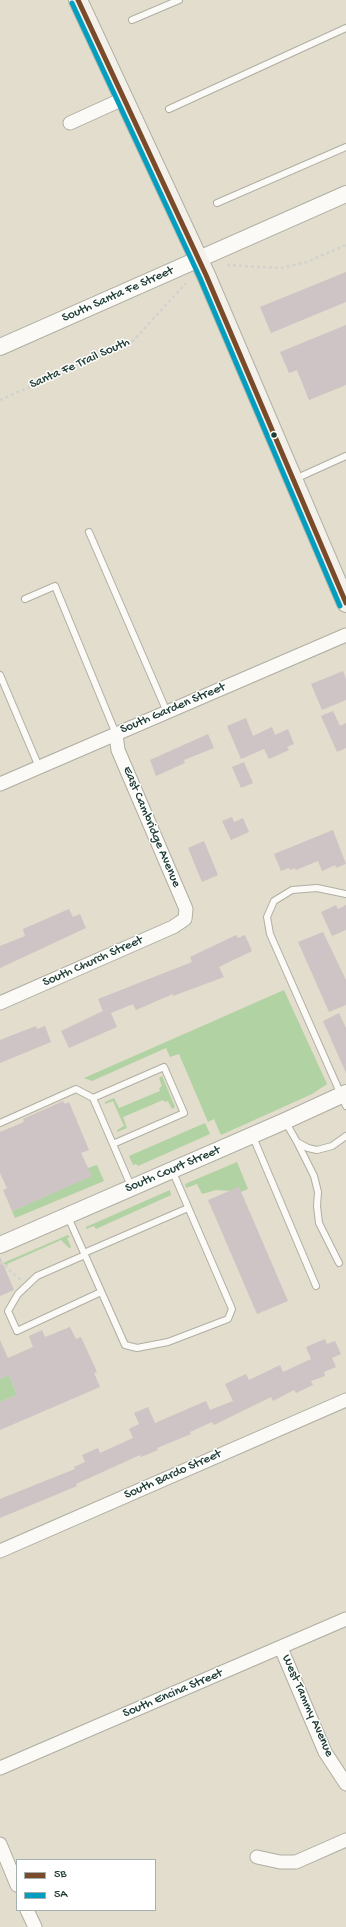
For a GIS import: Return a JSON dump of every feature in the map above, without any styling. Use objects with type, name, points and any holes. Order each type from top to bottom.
[{"type":"main road","points":[[78,0],[199,259],[346,603]]},
{"type":"street","points":[[70,123],[123,99]]},
{"type":"street","name":"South Santa Fe Street","points":[[0,347],[346,194]]},
{"type":"street","name":"South Garden Street","points":[[0,784],[346,635]]},
{"type":"street","name":"East Cambridge Avenue","points":[[116,734],[118,750],[186,909],[185,919]]},
{"type":"street","name":"South Church Street","points":[[0,1003],[173,927],[185,919]]},
{"type":"street","name":"South Court Street","points":[[1,1243],[67,1216],[285,1121],[344,1098]]},
{"type":"street","name":"South Bardo Street","points":[[0,1551],[346,1400]]},
{"type":"street","name":"South Encina Street","points":[[0,1768],[346,1619]]},
{"type":"street","name":"West Tammy Avenue","points":[[281,1648],[325,1752],[346,1784]]},
{"type":"street","points":[[257,1857],[280,1862],[296,1862],[346,1840]]},
{"type":"street","points":[[0,1844],[16,1883]]},
{"type":"street","points":[[27,1911],[34,1927]]},
{"type":"lane","points":[[132,20],[178,0]]},
{"type":"lane","points":[[169,109],[346,28]]},
{"type":"lane","points":[[217,203],[346,147]]},
{"type":"lane","points":[[294,480],[346,456]]},
{"type":"lane","points":[[89,532],[167,712]]},
{"type":"lane","points":[[25,599],[55,586],[116,734]]},
{"type":"lane","points":[[0,675],[39,767]]},
{"type":"lane","points":[[344,1098],[270,934],[267,917],[274,901],[292,890],[317,888],[346,894]]},
{"type":"lane","points":[[93,1098],[164,1067],[170,1080],[184,1113],[113,1144]]},
{"type":"lane","points":[[0,1123],[76,1089],[93,1098],[131,1188]]},
{"type":"lane","points":[[285,1121],[314,1176],[318,1192],[317,1206],[319,1222],[339,1263]]},
{"type":"lane","points":[[252,1136],[316,1286]]},
{"type":"lane","points":[[297,1142],[308,1148],[317,1150],[332,1146],[346,1136]]},
{"type":"lane","points":[[67,1216],[125,1345],[137,1348],[168,1342],[228,1319],[232,1309],[172,1170]]},
{"type":"lane","points":[[101,1292],[17,1331],[8,1311],[18,1294],[37,1276],[188,1208]]},
{"type":"path","points":[[227,265],[281,268],[307,262],[346,245]]},
{"type":"path","name":"Santa Fe Trail South","points":[[0,400],[133,341],[186,283]]},
{"type":"path","points":[[0,1262],[27,1285]]},
{"type":"green space","points":[[284,990],[327,1084],[312,1094],[221,1135],[214,1119],[208,1122],[179,1054],[170,1057],[166,1048],[92,1081],[84,1078]]},
{"type":"green space","points":[[162,1076],[175,1107],[172,1109],[168,1101],[165,1102],[163,1100],[123,1117],[127,1128],[117,1132],[117,1130],[124,1126],[113,1101],[105,1104],[105,1102],[114,1098],[119,1108],[160,1091],[159,1088],[162,1086],[159,1078]]},
{"type":"green space","points":[[205,1123],[210,1134],[138,1166],[136,1164],[133,1165],[129,1156]]},
{"type":"green space","points":[[237,1162],[248,1189],[241,1192],[239,1187],[230,1191],[216,1190],[202,1194],[197,1184],[186,1188],[185,1184]]},
{"type":"green space","points":[[97,1165],[104,1181],[15,1218],[12,1211],[91,1176],[88,1168]]},
{"type":"green space","points":[[170,1190],[171,1195],[96,1229],[94,1226],[86,1229],[86,1227]]},
{"type":"green space","points":[[68,1235],[70,1237],[67,1238],[71,1247],[69,1248],[61,1240],[7,1264],[8,1266],[3,1263]]},
{"type":"green space","points":[[9,1375],[17,1395],[0,1402],[0,1379]]},
{"type":"building","points":[[346,272],[346,302],[271,333],[260,307]]},
{"type":"building","points":[[346,325],[346,385],[309,400],[297,370],[289,373],[280,352]]},
{"type":"building","points":[[343,671],[346,679],[346,700],[322,710],[311,684]]},
{"type":"building","points":[[333,711],[340,726],[346,723],[346,748],[337,752],[321,716]]},
{"type":"building","points":[[246,718],[253,736],[272,727],[275,735],[288,729],[294,744],[287,747],[289,750],[269,759],[264,749],[241,759],[227,726]]},
{"type":"building","points":[[208,734],[214,748],[184,760],[185,763],[156,776],[150,760]]},
{"type":"building","points":[[244,762],[253,783],[241,788],[232,767]]},
{"type":"building","points":[[232,817],[234,822],[243,818],[249,832],[231,840],[222,821]]},
{"type":"building","points":[[333,830],[346,864],[336,868],[335,865],[322,871],[318,861],[296,870],[295,868],[290,870],[289,868],[281,871],[274,854]]},
{"type":"building","points":[[204,841],[218,875],[202,882],[188,848]]},
{"type":"building","points":[[336,905],[338,909],[346,905],[346,930],[332,936],[321,912]]},
{"type":"building","points":[[69,909],[73,917],[80,914],[86,928],[0,968],[0,946],[25,936],[23,929]]},
{"type":"building","points":[[323,932],[346,980],[346,1005],[329,1012],[298,942]]},
{"type":"building","points":[[236,935],[238,938],[245,935],[252,951],[219,967],[224,977],[173,996],[173,994],[136,1010],[133,1004],[111,1013],[117,1027],[69,1048],[61,1031],[103,1011],[98,999],[192,962],[190,957]]},
{"type":"building","points":[[339,1013],[346,1028],[346,1073],[323,1021]]},
{"type":"building","points":[[36,1026],[37,1029],[45,1026],[51,1042],[0,1063],[0,1040]]},
{"type":"building","points":[[63,1101],[65,1104],[69,1102],[89,1150],[81,1153],[92,1176],[12,1211],[3,1190],[7,1188],[0,1173],[0,1132],[24,1122],[23,1119]]},
{"type":"building","points":[[239,1187],[288,1301],[257,1314],[208,1200]]},
{"type":"building","points":[[0,1257],[14,1290],[0,1296]]},
{"type":"building","points":[[70,1327],[76,1339],[81,1337],[97,1372],[94,1373],[100,1387],[0,1430],[0,1402],[17,1395],[9,1375],[0,1379],[0,1340],[8,1358],[33,1347],[29,1336],[42,1330],[45,1337]]},
{"type":"building","points":[[325,1339],[327,1344],[335,1341],[341,1354],[332,1358],[336,1367],[324,1372],[325,1376],[311,1381],[313,1385],[296,1393],[294,1390],[273,1401],[271,1397],[214,1425],[212,1422],[190,1432],[191,1434],[157,1448],[158,1450],[141,1457],[140,1455],[76,1484],[77,1486],[0,1518],[0,1499],[75,1469],[74,1467],[85,1462],[82,1455],[98,1448],[100,1453],[133,1438],[129,1429],[139,1424],[134,1413],[148,1407],[155,1423],[206,1401],[210,1410],[233,1401],[225,1384],[246,1374],[249,1380],[280,1365],[283,1372],[311,1359],[306,1347]]},
{"type":"transit line","name":"5B","points":[[78,0],[206,275],[346,603]]},
{"type":"transit line","name":"5A","points":[[72,3],[200,278],[340,606]]}]
